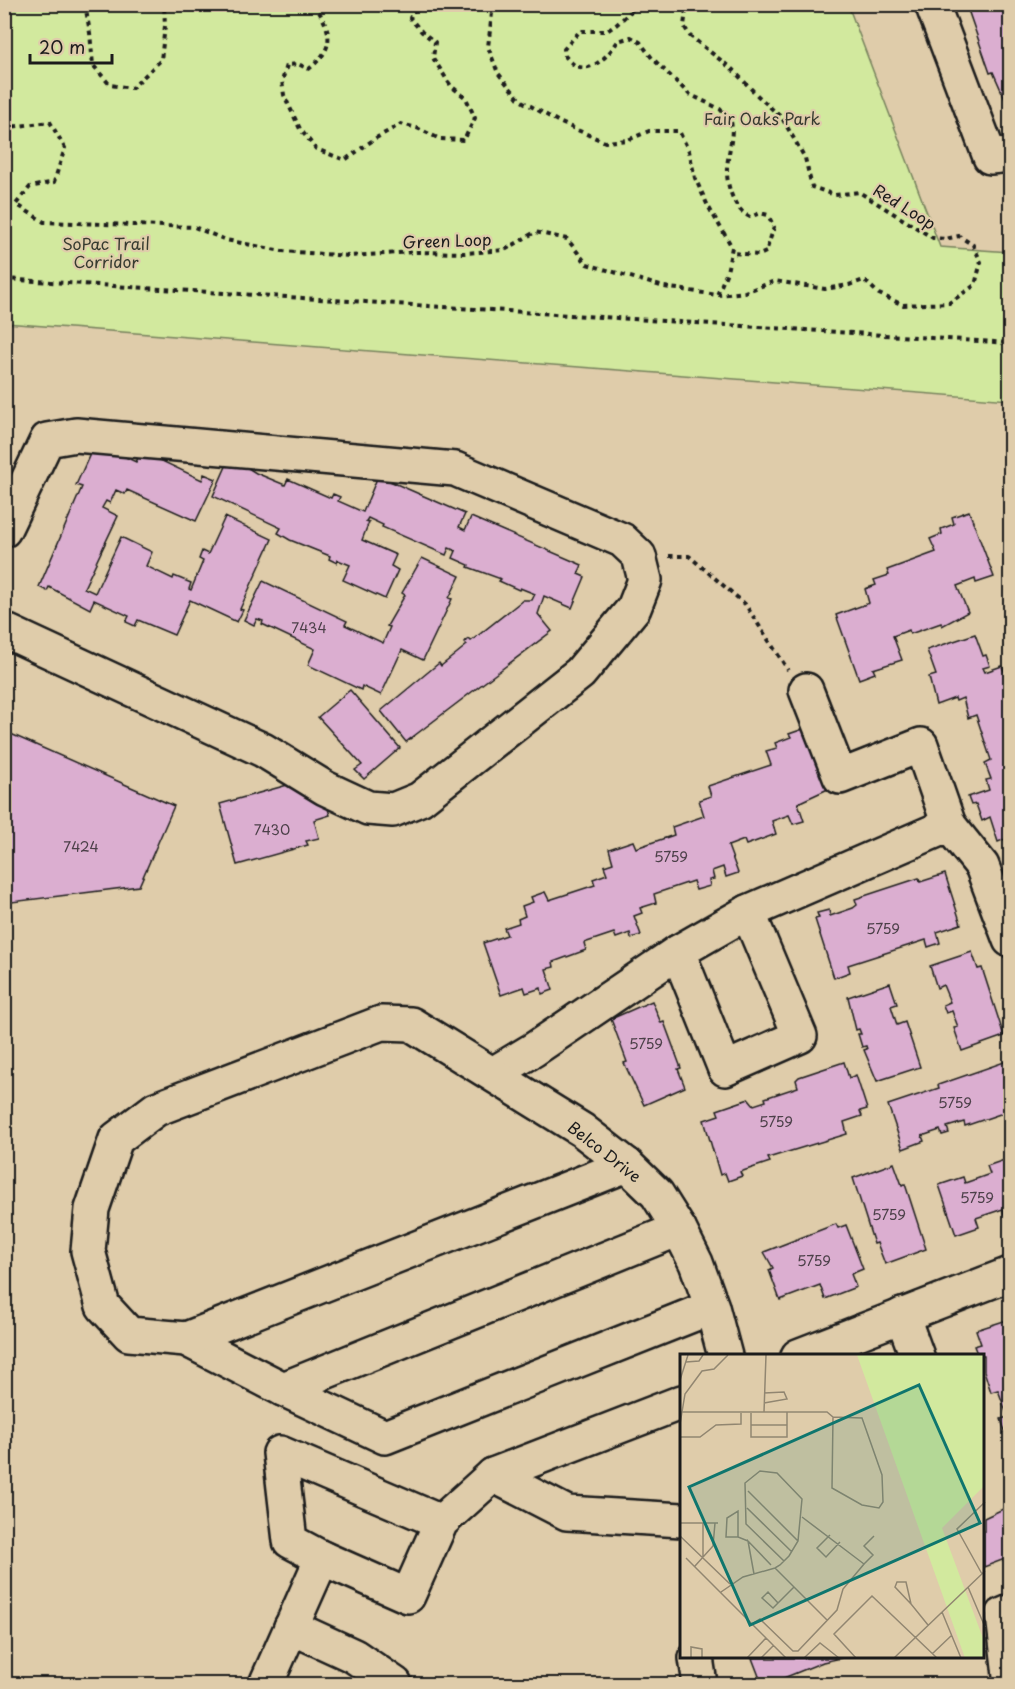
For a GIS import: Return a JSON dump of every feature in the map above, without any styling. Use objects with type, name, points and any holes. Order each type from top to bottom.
[{"type":"street","points":[[932,4],[990,157],[1011,155]]},
{"type":"street","points":[[4,530],[47,440],[76,435],[455,469],[622,540],[639,556],[645,580],[634,608],[580,673],[420,799],[393,810],[368,808],[325,788],[263,750],[4,630]]},
{"type":"street","points":[[806,690],[840,777],[921,746],[949,825],[982,866],[1011,940]]},
{"type":"street","points":[[493,1074],[533,1050],[678,952],[748,912],[949,825]]},
{"type":"street","points":[[678,952],[725,1069],[800,1036],[748,912]]},
{"type":"street","name":"Belco Drive","points":[[186,1338],[129,1334],[103,1306],[88,1251],[92,1209],[116,1139],[156,1109],[381,1023],[411,1024],[582,1130],[627,1165],[657,1194],[679,1229],[696,1263],[712,1306],[724,1354]]},
{"type":"street","points":[[186,1338],[627,1165]]},
{"type":"street","points":[[283,1389],[679,1229]]},
{"type":"street","points":[[803,1354],[1011,1274]]},
{"type":"street","points":[[186,1338],[283,1389],[385,1437],[712,1306]]},
{"type":"street","points":[[902,1315],[916,1354]]},
{"type":"street","points":[[441,1522],[280,1453],[290,1541],[322,1558],[408,1596],[441,1522],[493,1475],[680,1403]]},
{"type":"street","points":[[493,1475],[567,1513],[680,1520]]},
{"type":"street","points":[[266,1684],[322,1558]]},
{"type":"street","points":[[984,1684],[1010,1675],[1004,1615],[1011,1612]]},
{"type":"street","points":[[291,1627],[354,1656],[395,1684]]},
{"type":"street","points":[[696,1659],[700,1684]]},
{"type":"path","points":[[85,4],[93,65],[110,84],[132,88],[161,60],[164,4]]},
{"type":"path","points":[[314,4],[327,28],[328,50],[309,69],[298,64],[287,65],[282,81],[284,95],[300,129],[316,149],[345,160],[401,124],[417,128],[440,139],[464,140],[475,118],[466,98],[451,86],[433,58],[435,42],[410,18],[417,4]]},
{"type":"path","points":[[501,4],[492,13],[488,47],[498,73],[520,100],[559,122],[605,142],[628,140],[649,131],[679,131],[689,151],[695,177],[708,206],[732,247],[727,272],[717,295]]},
{"type":"path","points":[[639,4],[606,31],[580,32],[564,49],[565,56],[575,66],[588,67],[610,54],[618,41],[631,37],[640,42],[660,66],[689,94],[720,109],[731,121],[730,155],[727,168],[733,200],[742,214],[750,217],[760,213],[768,215],[774,227],[766,252],[759,255],[731,252]]},
{"type":"path","name":"Red Loop","points":[[693,4],[686,10],[684,26],[690,36],[732,69],[782,118],[805,158],[812,187],[835,195],[859,192],[933,238],[945,239],[959,236],[973,245],[981,262],[975,285],[949,303],[903,305],[879,294],[864,280],[825,289],[775,280],[745,292],[717,295]]},
{"type":"path","name":"Green Loop","points":[[4,140],[10,127],[50,122],[65,148],[54,182],[30,187],[16,204],[44,222],[194,227],[226,240],[282,251],[350,256],[504,250],[535,232],[567,239],[587,264],[664,287],[717,295]]},
{"type":"path","points":[[4,279],[1011,343]]},
{"type":"path","points":[[639,556],[689,556],[745,604],[795,682],[806,690]]},
{"type":"green space","points":[[4,5],[848,5],[940,247],[1010,252],[1010,400],[5,323]]},
{"type":"building","points":[[966,4],[1010,4],[1010,97],[1005,99],[993,72],[990,73]]},
{"type":"building","points":[[95,443],[136,462],[143,449],[149,455],[202,480],[204,474],[216,479],[196,521],[127,490],[125,494],[116,490],[110,503],[106,501],[102,508],[118,516],[84,588],[95,593],[121,537],[152,552],[146,566],[173,579],[174,576],[191,583],[189,589],[191,590],[203,561],[199,559],[202,551],[208,554],[225,517],[272,539],[240,609],[243,610],[237,622],[190,600],[174,635],[138,620],[135,626],[126,622],[129,616],[94,600],[90,609],[49,587],[47,591],[39,587],[82,487],[76,485]]},
{"type":"building","points":[[231,455],[256,473],[285,485],[288,479],[331,498],[333,494],[340,497],[338,501],[363,512],[378,476],[465,514],[459,527],[465,530],[471,517],[582,565],[578,574],[585,577],[572,608],[544,596],[538,614],[552,631],[406,742],[381,711],[439,663],[441,666],[467,645],[464,642],[469,639],[471,641],[523,600],[532,600],[535,594],[520,588],[519,590],[499,581],[501,579],[468,567],[469,565],[453,558],[456,551],[449,548],[446,555],[382,527],[383,525],[368,518],[366,521],[369,522],[362,540],[396,555],[391,566],[398,570],[385,599],[343,580],[350,565],[338,560],[337,563],[329,559],[330,556],[290,540],[278,533],[281,528],[213,496]]},
{"type":"building","points":[[969,511],[994,577],[976,583],[975,579],[957,586],[968,612],[942,626],[941,623],[910,634],[909,630],[893,636],[902,660],[873,669],[875,673],[859,679],[836,615],[869,603],[865,589],[876,585],[874,580],[889,575],[887,570],[936,552],[930,539],[942,534],[941,529],[954,524],[952,517]]},
{"type":"building","points":[[422,558],[460,576],[449,598],[452,599],[423,660],[402,650],[381,695],[362,686],[361,690],[308,665],[315,649],[262,624],[263,621],[257,619],[254,625],[244,620],[263,581],[347,621],[345,625],[383,643],[390,627],[387,626],[405,595],[402,593]]},
{"type":"building","points":[[975,634],[983,656],[986,655],[990,666],[983,668],[985,672],[1002,666],[1006,676],[1010,674],[1010,837],[998,842],[990,817],[982,821],[976,804],[971,805],[968,797],[989,790],[986,780],[991,779],[985,763],[991,760],[976,715],[968,718],[963,698],[956,701],[955,698],[936,705],[929,677],[936,675],[927,650]]},
{"type":"building","points":[[350,690],[400,748],[364,779],[355,770],[362,765],[318,717]]},
{"type":"building","points":[[809,727],[830,788],[798,803],[804,821],[793,824],[789,815],[772,821],[776,834],[746,845],[744,840],[728,846],[738,873],[726,877],[723,867],[712,871],[714,879],[709,880],[710,886],[696,890],[693,881],[654,894],[656,903],[640,908],[642,913],[634,916],[641,935],[631,938],[630,933],[616,938],[614,933],[584,943],[586,950],[553,962],[554,967],[546,969],[553,990],[542,994],[541,988],[526,993],[524,987],[501,995],[483,943],[507,935],[504,928],[519,923],[518,919],[525,916],[522,906],[533,902],[531,897],[545,892],[549,900],[595,885],[593,879],[607,874],[604,866],[613,863],[609,849],[633,841],[636,848],[674,835],[672,827],[704,816],[699,800],[711,796],[708,786],[771,765],[766,751],[777,748],[775,743],[791,737],[789,734]]},
{"type":"building","points":[[4,731],[174,806],[139,886],[4,903]]},
{"type":"building","points":[[305,780],[323,794],[330,815],[314,820],[319,838],[306,841],[308,845],[237,865],[220,804]]},
{"type":"building","points":[[945,874],[961,924],[937,932],[940,943],[928,947],[926,940],[848,965],[850,972],[834,978],[815,919],[819,918],[817,913],[829,910],[830,916],[853,908],[857,905],[855,899],[919,878],[920,882]]},
{"type":"building","points":[[972,952],[978,969],[982,968],[1004,1036],[962,1051],[954,1028],[958,1027],[952,1011],[946,1013],[943,1005],[950,1002],[943,985],[937,988],[930,966]]},
{"type":"building","points":[[890,983],[897,1004],[891,1006],[897,1025],[905,1022],[920,1067],[877,1081],[864,1050],[867,1049],[866,1046],[862,1047],[858,1034],[861,1034],[859,1029],[856,1030],[848,997]]},
{"type":"building","points":[[652,1001],[661,1023],[664,1022],[681,1068],[678,1069],[685,1087],[644,1105],[624,1063],[627,1062],[611,1019]]},
{"type":"building","points":[[1010,1060],[1010,1105],[1004,1107],[1006,1112],[965,1126],[964,1122],[947,1127],[949,1133],[942,1135],[940,1130],[922,1136],[924,1141],[903,1149],[888,1105]]},
{"type":"building","points":[[844,1062],[849,1078],[856,1075],[867,1109],[860,1111],[862,1116],[844,1122],[847,1134],[768,1158],[770,1162],[740,1172],[742,1176],[728,1181],[725,1173],[720,1175],[704,1120],[719,1115],[717,1110],[749,1099],[754,1105],[766,1101],[765,1098],[798,1087],[796,1080],[799,1077]]},
{"type":"building","points":[[1010,1158],[1010,1212],[1004,1214],[1003,1209],[976,1218],[979,1227],[956,1235],[939,1185],[963,1177],[965,1183],[990,1174],[987,1166]]},
{"type":"building","points":[[894,1163],[902,1185],[905,1184],[926,1249],[885,1264],[877,1243],[874,1244],[853,1178]]},
{"type":"building","points":[[836,1224],[838,1228],[846,1225],[863,1269],[851,1274],[856,1287],[825,1299],[820,1285],[780,1300],[769,1270],[773,1268],[764,1252]]},
{"type":"building","points":[[1010,1319],[1010,1447],[1001,1419],[1008,1417],[998,1390],[991,1392],[985,1374],[985,1354],[977,1354],[974,1346],[981,1344],[976,1330]]},
{"type":"building","points":[[1005,1508],[1007,1513],[1010,1512],[1010,1557],[985,1567],[985,1518]]},
{"type":"building","points":[[752,1659],[836,1659],[823,1662],[769,1684],[762,1684]]},
{"type":"park label","name":"Fair Oaks Park","points":[[762,118]]},
{"type":"park label","name":"SoPac Trail Corridor","points":[[106,252]]}]
